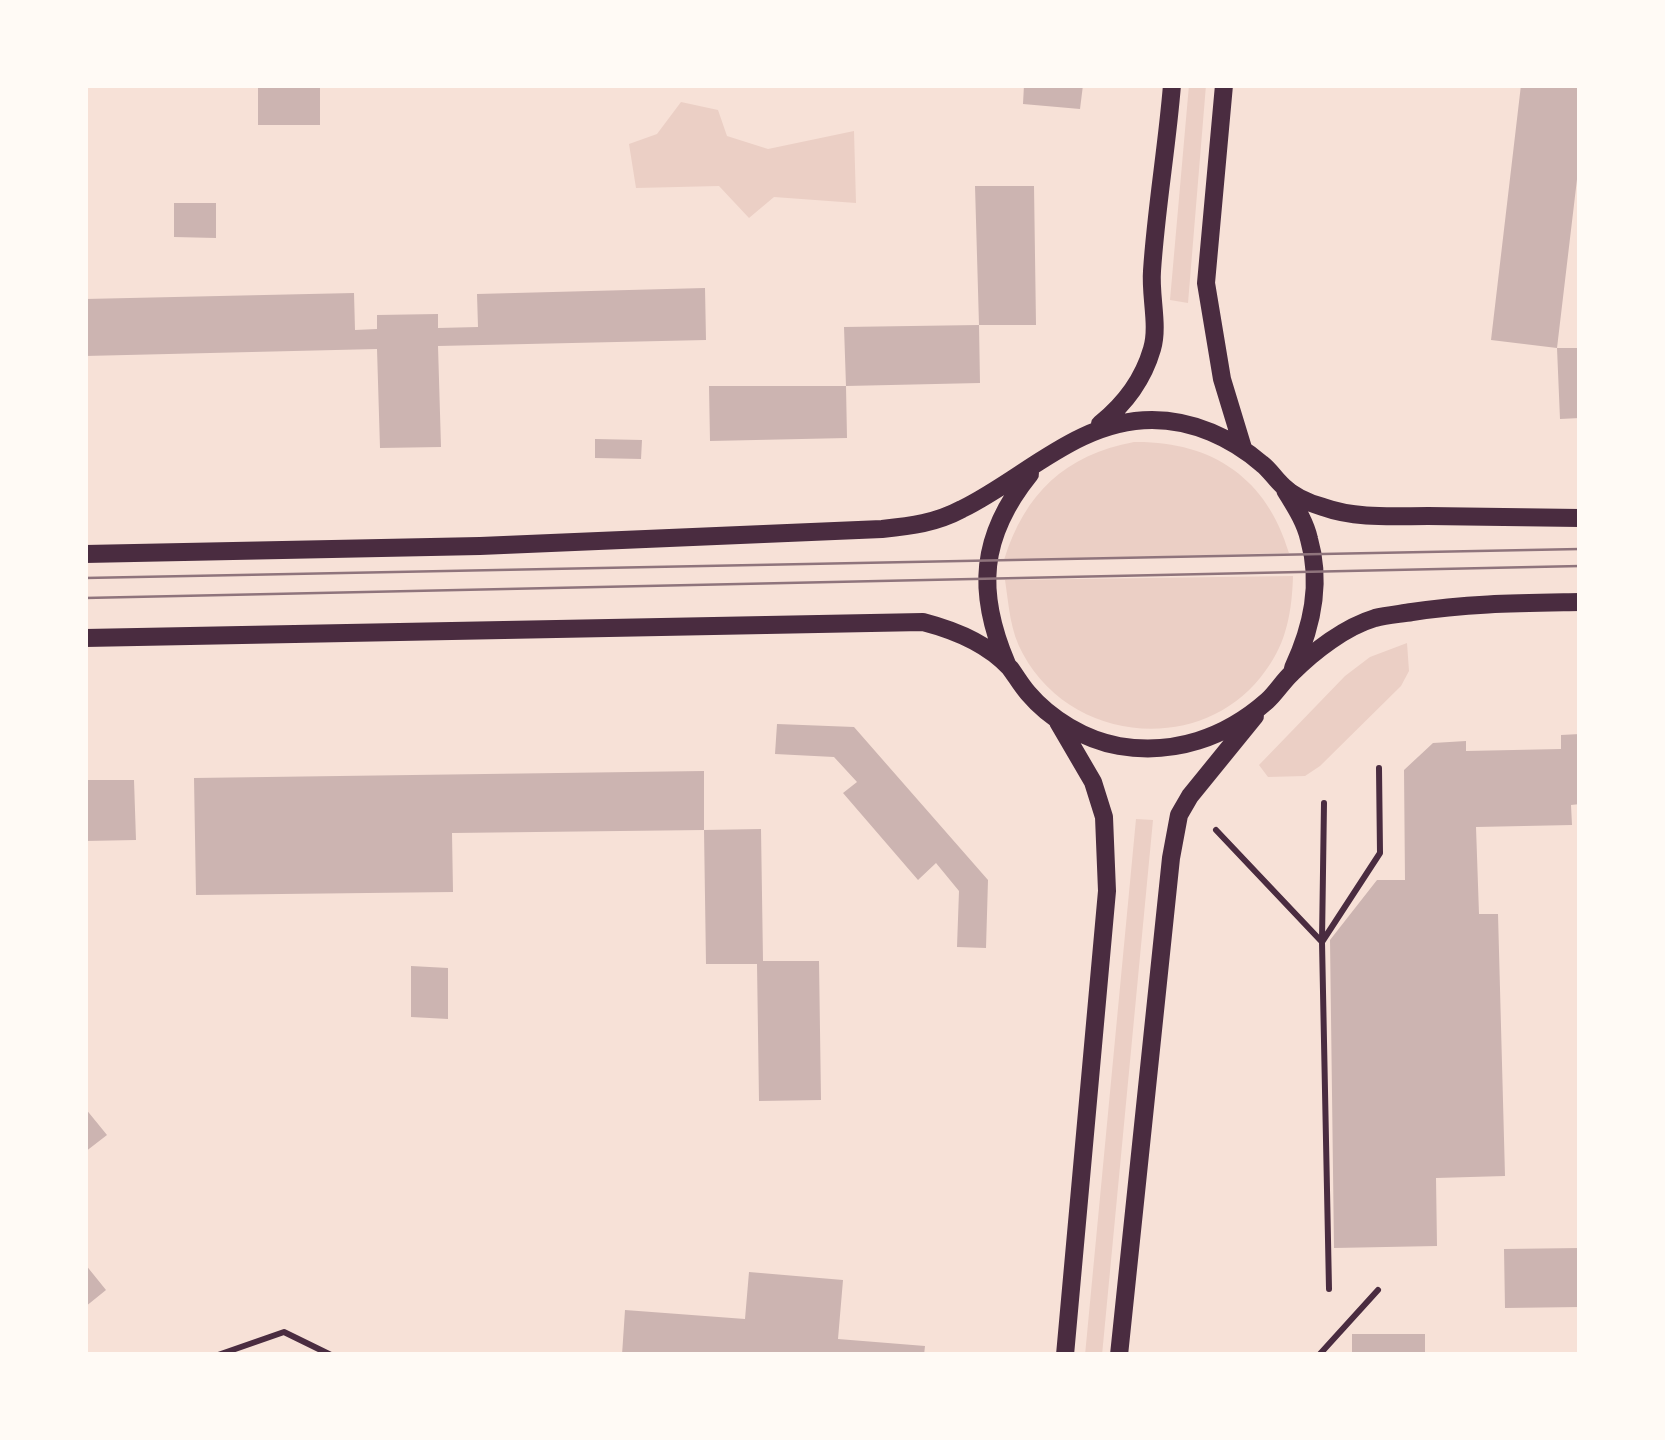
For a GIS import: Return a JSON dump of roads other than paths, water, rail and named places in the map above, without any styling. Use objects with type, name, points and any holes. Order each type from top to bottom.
[{"type":"street","points":[[85,554],[480,546],[926,524],[975,502],[1100,424],[1119,409],[1134,389],[1154,344],[1151,275],[1172,85]]},
{"type":"street","points":[[1224,85],[1206,283],[1222,379],[1243,448]]},
{"type":"street","points":[[1119,1355],[1168,877],[1179,814],[1190,796],[1268,701],[1292,671],[1308,636],[1314,598],[1310,538],[1285,489],[1266,467],[1216,433],[1186,424],[1124,422],[1064,446],[1035,467],[1013,495],[996,528],[989,561],[987,599],[994,634],[1008,666],[1029,695],[1054,718],[1084,735],[1116,746],[1182,746],[1215,736],[1268,701],[1293,672],[1323,647],[1376,618],[1460,604],[1580,602]]},
{"type":"street","points":[[1285,489],[1320,507],[1351,514],[1580,518]]},
{"type":"street","points":[[85,638],[923,622],[980,645],[1008,666]]},
{"type":"street","points":[[1054,718],[1093,782],[1104,817],[1107,891],[1065,1355]]},
{"type":"tram line","points":[[85,578],[1580,549]]},
{"type":"tram line","points":[[85,598],[1580,566]]}]
